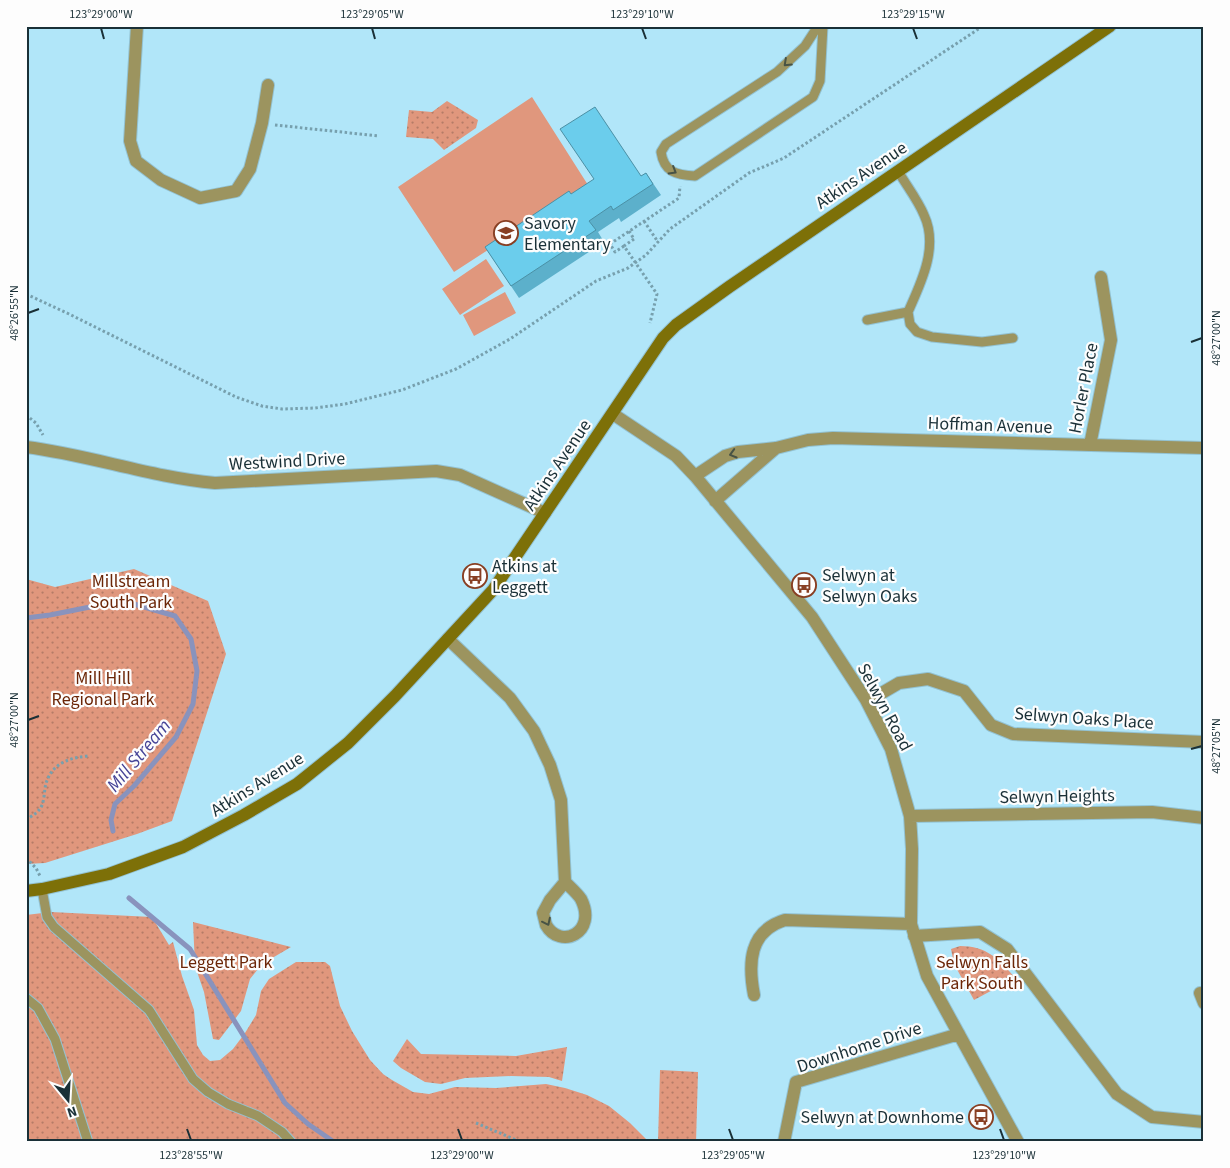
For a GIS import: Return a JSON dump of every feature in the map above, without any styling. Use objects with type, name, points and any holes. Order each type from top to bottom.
[{"type":"street","points":[[136,26],[130,141],[136,161],[161,180],[200,198],[236,190],[250,169],[262,123],[268,85]]},
{"type":"street","name":"Atkins Avenue","points":[[26,891],[109,874],[183,847],[297,784],[348,743],[395,696],[493,590],[663,338],[676,325],[1110,26]]},
{"type":"street","name":"Horler Place","points":[[1090,445],[1111,340],[1101,277]]},
{"type":"street","name":"Selwyn Road","points":[[613,414],[676,456],[695,476],[812,617],[866,700],[891,749],[910,816],[913,930],[927,976],[1018,1142]]},
{"type":"street","name":"Hoffman Avenue","points":[[695,476],[725,456],[738,452],[776,448],[808,440],[833,438],[1204,448]]},
{"type":"street","name":"Westwind Drive","points":[[26,447],[52,450],[181,480],[215,483],[436,471],[460,475],[545,513]]},
{"type":"street","name":"Hoffman Avenue","points":[[715,501],[776,448]]},
{"type":"street","points":[[448,639],[510,698],[534,731],[546,756],[562,800],[565,882]]},
{"type":"street","name":"Selwyn Oaks Place","points":[[866,700],[876,697],[899,682],[928,680],[964,691],[991,725],[1013,734],[1204,742]]},
{"type":"street","name":"Selwyn Heights","points":[[910,816],[1152,812],[1204,818]]},
{"type":"street","points":[[754,995],[750,978],[751,960],[756,944],[763,932],[773,924],[785,920],[913,930],[980,932],[1008,948],[1117,1094],[1152,1117],[1204,1122]]},
{"type":"street","name":"Downhome Drive","points":[[784,1142],[796,1082],[959,1034]]},
{"type":"lane","points":[[818,26],[805,46],[777,72],[666,144],[661,152],[662,163],[670,170],[681,175],[695,176],[813,97],[820,81],[824,26]]},
{"type":"lane","points":[[898,171],[925,215],[930,236],[928,257],[922,279],[908,312],[910,324],[917,332],[932,337],[982,342],[1013,338]]},
{"type":"lane","points":[[866,320],[908,312]]},
{"type":"lane","points":[[42,889],[47,917],[54,927],[149,1010],[193,1079],[208,1092],[228,1104],[258,1116],[282,1132],[291,1142]]},
{"type":"lane","points":[[26,998],[38,1008],[55,1039],[88,1142]]},
{"type":"path","points":[[26,294],[236,397],[262,406],[272,408],[315,408],[346,404],[402,390],[456,369],[510,339],[596,282],[628,268],[640,260],[670,229],[749,173],[784,158],[983,26]]},
{"type":"path","points":[[262,123],[380,136]]},
{"type":"path","points":[[629,231],[634,239],[615,252],[610,244],[629,231],[644,221],[679,198],[681,175]]},
{"type":"path","points":[[644,221],[658,242]]},
{"type":"path","points":[[624,246],[656,294],[650,323]]},
{"type":"path","points":[[26,415],[36,423],[52,450]]},
{"type":"path","points":[[26,820],[40,810],[50,773],[62,762],[73,757],[88,756]]},
{"type":"path","points":[[26,858],[36,868],[40,876],[42,889]]},
{"type":"path","points":[[476,1123],[521,1142]]},
{"type":"green space","points":[[532,97],[588,185],[454,272],[398,187]]},
{"type":"green space","points":[[447,101],[478,120],[476,128],[444,150],[433,139],[406,137],[409,110],[432,112]]},
{"type":"green space","points":[[486,259],[504,286],[460,315],[442,289]]},
{"type":"green space","points":[[505,292],[516,313],[474,336],[463,315]]},
{"type":"green space","name":"Mill Hill Regional Park","points":[[134,569],[208,601],[226,654],[172,821],[45,863],[26,864],[26,579],[55,587]]},
{"type":"green space","points":[[51,912],[152,917],[169,945],[173,942],[194,1010],[197,1045],[203,1055],[210,1061],[220,1060],[233,1049],[245,1033],[256,1015],[261,991],[269,979],[296,962],[325,962],[330,966],[340,1006],[352,1031],[370,1060],[383,1074],[413,1092],[429,1094],[455,1087],[496,1088],[546,1084],[565,1088],[587,1095],[609,1106],[649,1142],[26,1142],[26,915]]},
{"type":"green space","name":"Leggett Park","points":[[193,922],[291,947],[262,964],[250,979],[241,1011],[219,1040],[213,1039],[204,992],[195,966]]},
{"type":"green space","name":"Selwyn Falls Park South","points":[[960,946],[977,948],[992,955],[1015,978],[974,1000],[954,964],[951,949]]},
{"type":"green space","points":[[407,1039],[421,1054],[516,1056],[567,1047],[562,1081],[549,1077],[511,1076],[465,1078],[441,1084],[425,1082],[393,1061]]},
{"type":"green space","points":[[660,1070],[698,1072],[696,1142],[658,1142]]},
{"type":"building","points":[[595,107],[641,176],[646,173],[653,184],[613,210],[611,206],[589,221],[596,230],[511,286],[485,247],[569,191],[571,194],[594,179],[560,129]]},
{"type":"waterway","name":"Mill Stream","points":[[26,618],[95,606],[134,604],[175,616],[191,639],[197,671],[193,704],[176,737],[134,786],[115,804],[111,820],[113,831]]},
{"type":"waterway","name":"Mill Stream","points":[[129,898],[190,949],[285,1103],[308,1124],[334,1142]]},
{"type":"place","name":"Savory Elementary","points":[[506,233]]},
{"type":"place","name":"Atkins at Leggett","points":[[475,576]]},
{"type":"place","name":"Selwyn at Selwyn Oaks","points":[[804,585]]},
{"type":"place","name":"Selwyn at Downhome","points":[[981,1117]]},
{"type":"park label","name":"Millstream South Park","points":[[131,591]]}]
